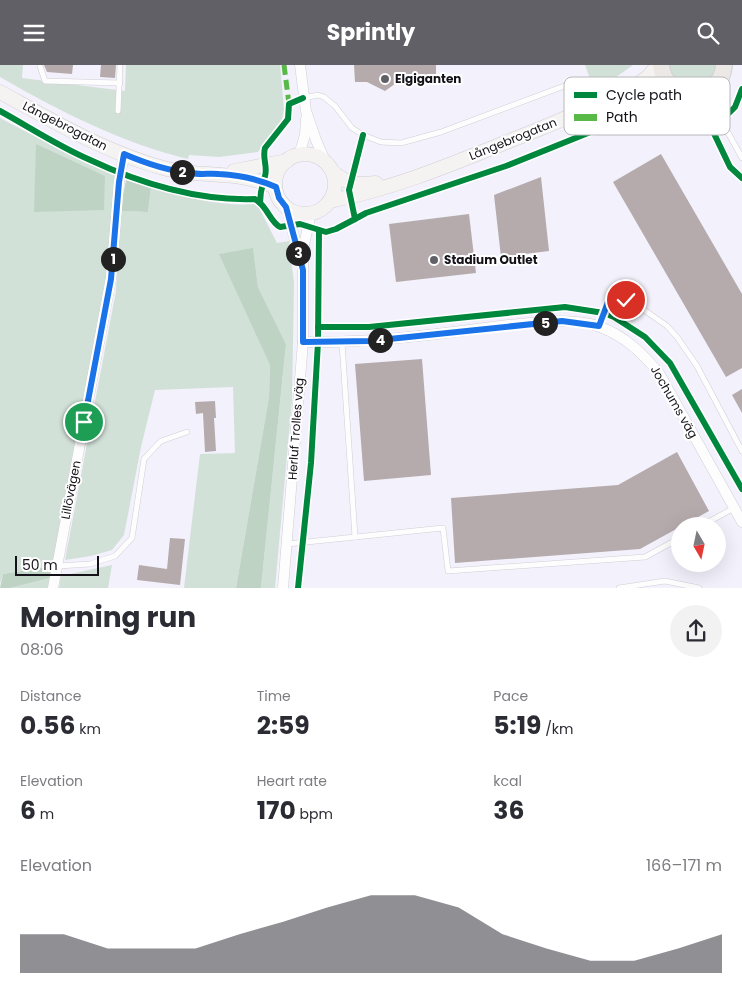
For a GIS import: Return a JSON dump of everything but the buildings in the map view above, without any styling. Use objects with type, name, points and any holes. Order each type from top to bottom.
[{"type":"main road","points":[[660,65],[665,77]]},
{"type":"main road","name":"Långebrogatan","points":[[648,77],[660,65]]},
{"type":"main road","name":"Långebrogatan","points":[[0,92],[93,141],[146,163],[192,174],[219,174],[250,178],[276,187]]},
{"type":"main road","name":"Långebrogatan","points":[[330,201],[350,197],[409,178],[564,119]]},
{"type":"main road","points":[[314,155],[330,168],[335,187],[330,201],[322,209],[311,213],[296,213],[286,207],[279,198],[276,187],[278,172],[293,158],[314,155]]},
{"type":"main road","name":"Långebrogatan","points":[[219,174],[293,158]]},
{"type":"main road","name":"Långebrogatan","points":[[330,168],[341,179],[350,183],[374,184],[409,178]]},
{"type":"street","points":[[300,65],[306,111],[316,140],[330,168]]},
{"type":"street","points":[[293,158],[305,135],[306,111]]},
{"type":"street","name":"Lillövägen","points":[[53,588],[111,279],[119,182],[124,154]]},
{"type":"street","name":"Herluf Trolles väg","points":[[286,207],[303,270]]},
{"type":"street","name":"Herluf Trolles väg","points":[[283,588],[303,342],[304,245],[311,213]]},
{"type":"street","name":"Jochums väg","points":[[303,342],[342,343],[370,341],[562,321],[599,326],[630,342],[659,373],[742,522]]},
{"type":"lane","points":[[118,111],[120,65]]},
{"type":"lane","points":[[40,66],[45,81],[120,83]]},
{"type":"lane","points":[[304,98],[318,95],[324,97],[329,100],[352,128],[363,135],[381,143],[401,143],[450,129],[564,86]]},
{"type":"lane","points":[[729,135],[742,158]]},
{"type":"lane","points":[[599,326],[611,294],[640,307],[667,326],[697,366],[742,451]]},
{"type":"lane","points":[[342,343],[355,537]]},
{"type":"lane","points":[[57,566],[90,564],[115,556],[132,538],[144,459],[161,441],[187,432]]},
{"type":"lane","points":[[718,517],[734,508]]},
{"type":"lane","points":[[287,544],[443,528],[448,571],[645,557],[671,543]]},
{"type":"lane","points":[[619,588],[665,581],[699,588]]},
{"type":"shaded area","points":[[0,65],[23,65],[22,78],[125,91],[126,65],[280,65],[284,109],[282,121],[258,152],[219,157],[189,155],[188,159],[115,135],[68,114],[0,77]]},
{"type":"shaded area","points":[[585,65],[633,65],[616,77],[589,77]]},
{"type":"shaded area","points":[[668,65],[718,65],[713,77],[672,77]]},
{"type":"shaded area","points":[[0,118],[82,161],[116,176],[107,271],[54,568],[46,567],[3,574],[0,584]]},
{"type":"shaded area","points":[[151,188],[217,203],[257,204],[277,243],[289,241],[294,283],[292,400],[275,588],[261,588],[286,344],[258,287],[253,249],[220,254],[270,364],[269,397],[236,588],[184,588],[200,454],[235,453],[233,387],[155,390],[141,447],[124,535],[112,550],[65,560],[116,291],[120,211],[148,212]]},
{"type":"shaded area","points":[[112,565],[108,588],[59,588],[61,576]]},
{"type":"shaded area","points":[[50,578],[48,588],[10,588]]},
{"type":"green space","points":[[36,144],[105,176],[104,210],[34,212]]},
{"type":"green space","points":[[126,180],[151,188],[148,212],[120,211]]},
{"type":"green space","points":[[253,248],[258,287],[286,344],[261,588],[236,588],[269,397],[270,365],[219,254]]},
{"type":"green space","points":[[46,567],[54,568],[50,578],[10,588],[0,588],[3,574]]},
{"type":"marked path","points":[[284,65],[289,104]]},
{"type":"cycle path","points":[[730,112],[735,107],[742,89]]},
{"type":"cycle path","points":[[0,111],[77,154],[128,176],[191,194],[234,199],[255,199],[260,203],[266,173],[265,148],[288,119],[289,104],[303,98]]},
{"type":"cycle path","points":[[260,203],[280,227],[300,224],[326,232],[355,219],[349,190],[363,135]]},
{"type":"cycle path","points":[[355,219],[366,213],[506,166],[583,135]]},
{"type":"cycle path","points":[[715,135],[730,167],[742,178]]},
{"type":"cycle path","points":[[298,588],[311,463],[318,342],[319,231]]},
{"type":"cycle path","points":[[318,327],[369,327],[565,307],[604,313],[614,317],[645,337],[670,363],[742,489]]},
{"type":"place","name":"Elgiganten","points":[[385,79]]},
{"type":"place","name":"Stadium Outlet","points":[[434,260]]},
{"type":"route","points":[[84,422],[111,279],[119,182],[124,154],[146,163],[192,174],[219,174],[250,178],[276,187],[279,198],[286,207],[303,270],[303,342],[342,343],[370,341],[562,321],[599,326],[611,294],[626,300]]}]
